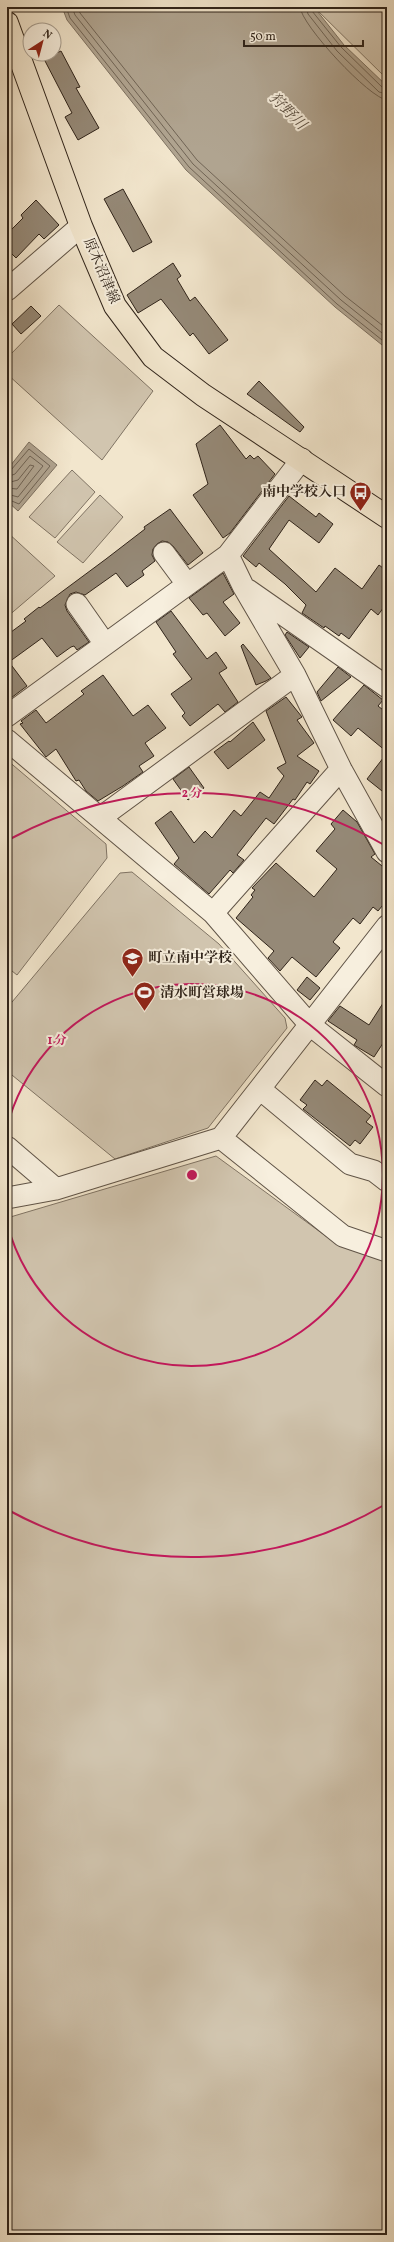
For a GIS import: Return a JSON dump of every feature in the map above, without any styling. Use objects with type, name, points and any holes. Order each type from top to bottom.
[{"type":"main road","name":"原木沼津線","points":[[7,23],[81,226],[115,306],[153,357],[203,395],[302,459],[387,517]]},
{"type":"street","points":[[7,290],[81,226]]},
{"type":"street","points":[[7,716],[228,555],[302,459]]},
{"type":"street","points":[[164,553],[187,584]]},
{"type":"street","points":[[228,555],[243,586],[295,675],[341,769],[387,852]]},
{"type":"street","points":[[243,586],[387,687]]},
{"type":"street","points":[[77,604],[105,644]]},
{"type":"street","points":[[100,818],[295,675]]},
{"type":"street","points":[[7,740],[213,913],[310,1025],[384,1078]]},
{"type":"street","points":[[213,913],[341,769]]},
{"type":"street","points":[[7,1198],[56,1189],[222,1138],[387,926]]},
{"type":"street","points":[[260,1089],[350,1164],[374,1171],[387,1181]]},
{"type":"street","points":[[222,1138],[343,1236],[387,1251]]},
{"type":"street","points":[[7,1147],[56,1189]]},
{"type":"shaded area","points":[[314,7],[387,7],[387,79]]},
{"type":"shaded area","points":[[59,305],[153,391],[102,460],[7,374],[7,358]]},
{"type":"shaded area","points":[[72,470],[95,492],[55,538],[29,517]]},
{"type":"shaded area","points":[[100,495],[123,517],[83,563],[57,542]]},
{"type":"shaded area","points":[[7,532],[55,576],[7,617]]},
{"type":"shaded area","points":[[7,760],[106,844],[107,858],[17,975],[7,967]]},
{"type":"shaded area","name":"清水町営球場","points":[[132,872],[219,944],[285,1018],[287,1028],[208,1128],[115,1159],[7,1071],[7,1008],[120,873]]},
{"type":"shaded area","points":[[216,1156],[334,1242],[387,1262],[387,2235],[7,2235],[7,1218]]},
{"type":"water","name":"狩野川","points":[[62,7],[314,7],[344,45],[387,86],[387,349],[335,307],[186,170],[67,20]]},
{"type":"water","points":[[29,442],[57,465],[18,511],[7,501],[7,470]]},
{"type":"building","points":[[62,53],[80,87],[76,88],[99,128],[78,140],[65,117],[72,113],[46,62],[62,62]]},
{"type":"building","points":[[123,189],[152,242],[133,252],[104,199]]},
{"type":"building","points":[[36,200],[59,225],[44,239],[39,234],[16,258],[7,249],[7,234],[23,218],[21,215]]},
{"type":"building","points":[[173,263],[181,276],[177,279],[190,301],[195,297],[228,340],[209,354],[193,333],[190,336],[161,299],[138,313],[127,295]]},
{"type":"building","points":[[31,306],[41,316],[21,334],[12,324]]},
{"type":"building","points":[[259,381],[304,427],[300,432],[247,394]]},
{"type":"building","points":[[220,425],[246,459],[250,455],[254,459],[258,456],[275,474],[230,533],[223,538],[193,495],[208,484],[196,444]]},
{"type":"building","points":[[289,496],[316,517],[319,513],[333,524],[319,543],[289,520],[269,549],[316,592],[335,568],[362,589],[379,565],[387,571],[387,603],[378,615],[371,609],[349,639],[341,633],[339,636],[325,626],[324,628],[302,613],[306,605],[285,584],[259,563],[256,567],[243,556]]},
{"type":"building","points":[[170,509],[203,553],[188,565],[173,546],[168,542],[162,541],[153,549],[152,555],[155,561],[142,571],[144,575],[127,587],[116,573],[85,595],[76,592],[70,594],[65,605],[67,611],[89,642],[77,650],[74,646],[71,647],[57,657],[42,638],[9,662],[27,686],[7,701],[7,635],[26,621],[24,619],[39,607],[40,608],[106,559],[145,529],[144,527]]},
{"type":"building","points":[[223,573],[234,594],[223,602],[240,623],[225,636],[207,613],[203,615],[189,598]]},
{"type":"building","points":[[171,611],[207,659],[216,652],[227,668],[219,673],[238,702],[225,712],[218,704],[190,726],[182,716],[185,713],[171,694],[192,679],[173,654],[176,652],[156,622]]},
{"type":"building","points":[[287,632],[309,647],[300,658],[285,635]]},
{"type":"building","points":[[243,644],[271,678],[256,685],[241,646]]},
{"type":"building","points":[[338,667],[351,677],[321,701],[317,692]]},
{"type":"building","points":[[103,675],[133,716],[148,705],[166,728],[145,743],[154,756],[139,766],[143,772],[98,801],[86,791],[79,780],[76,781],[56,749],[46,757],[20,724],[23,723],[21,721],[36,710],[46,723],[84,694],[81,691]]},
{"type":"building","points":[[364,685],[383,700],[378,706],[387,713],[387,752],[358,728],[351,736],[333,720]]},
{"type":"building","points":[[286,697],[302,717],[297,720],[314,743],[297,756],[319,771],[310,784],[307,782],[295,800],[293,799],[274,824],[266,818],[237,855],[244,860],[233,873],[230,870],[209,894],[174,864],[179,858],[155,823],[171,811],[194,843],[205,831],[212,838],[234,810],[241,816],[260,792],[269,798],[284,776],[277,768],[286,763],[266,711]]},
{"type":"building","points":[[253,722],[265,740],[228,769],[214,752],[229,741],[230,742]]},
{"type":"building","points":[[387,753],[387,795],[367,779]]},
{"type":"building","points":[[189,767],[204,788],[188,800],[173,779]]},
{"type":"building","points":[[343,810],[357,822],[375,854],[371,857],[387,870],[387,900],[378,911],[373,907],[360,924],[353,918],[333,942],[340,948],[316,977],[292,957],[280,971],[268,958],[274,951],[236,918],[253,897],[251,895],[255,890],[252,888],[276,863],[314,897],[337,869],[316,851],[335,829],[331,824]]},
{"type":"building","points":[[307,977],[320,988],[310,1000],[297,990]]},
{"type":"building","points":[[387,997],[387,1037],[374,1057],[354,1045],[357,1040],[328,1021],[340,1006],[369,1025]]},
{"type":"building","points":[[315,1080],[322,1086],[327,1080],[371,1116],[366,1122],[373,1127],[360,1144],[355,1140],[350,1146],[303,1109],[307,1105],[300,1100]]},
{"type":"place","name":"南中学校入口","points":[[361,512]]},
{"type":"place","name":"町立南中学校","points":[[132,978]]},
{"type":"place","name":"清水町営球場","points":[[144,1012]]}]
